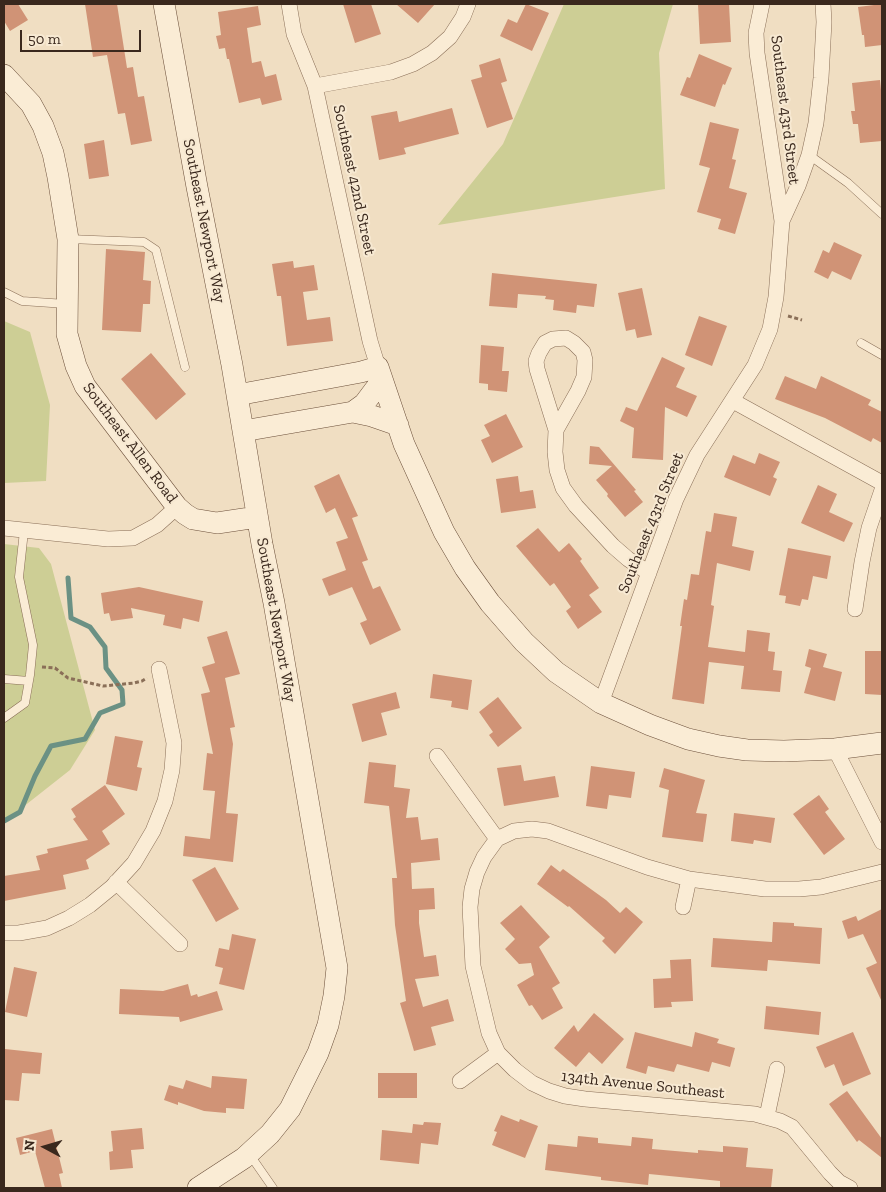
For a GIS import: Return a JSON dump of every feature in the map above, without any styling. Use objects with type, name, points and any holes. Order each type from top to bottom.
[{"type":"street","name":"Southeast Newport Way","points":[[164,4],[237,395],[337,968],[328,1025],[311,1069],[290,1109],[270,1134],[249,1154],[198,1188]]},
{"type":"street","name":"Southeast 42nd Street","points":[[289,4],[294,34],[315,86],[370,340],[380,373]]},
{"type":"street","points":[[315,86],[391,72],[413,64],[432,53],[450,37],[463,18],[468,4]]},
{"type":"street","name":"Southeast 43rd Street","points":[[601,702],[676,499],[696,455],[756,365],[770,329],[776,297],[782,221],[757,53],[756,33],[762,4]]},
{"type":"street","name":"Southeast 43rd Street","points":[[782,221],[798,186],[809,154],[816,123],[821,78],[823,4]]},
{"type":"street","name":"Southeast Allen Road","points":[[4,75],[31,104],[43,126],[53,153],[68,239],[67,334],[70,350],[85,386],[177,507],[193,519],[203,522],[217,523],[257,517]]},
{"type":"street","points":[[556,430],[584,377],[586,360],[574,343],[566,338],[553,339],[545,343],[536,361],[556,430],[555,452],[557,470],[563,488],[576,506],[613,546],[649,573]]},
{"type":"street","points":[[237,395],[361,372],[380,373]]},
{"type":"street","points":[[353,412],[364,404],[380,373]]},
{"type":"street","points":[[380,373],[404,444],[444,532],[465,568],[490,604],[524,642],[556,672],[601,702],[650,726],[688,739],[719,746],[747,750],[784,751],[835,749],[882,743]]},
{"type":"street","points":[[732,401],[882,483]]},
{"type":"street","points":[[243,431],[353,412],[398,425]]},
{"type":"street","points":[[855,609],[869,528],[882,490]]},
{"type":"street","points":[[4,528],[108,539],[133,538],[157,525],[177,507]]},
{"type":"street","points":[[4,933],[19,933],[47,928],[69,918],[90,905],[134,863],[153,831],[165,801],[172,770],[174,743],[159,668]]},
{"type":"street","points":[[835,749],[882,842]]},
{"type":"street","points":[[437,756],[497,839]]},
{"type":"street","points":[[460,1081],[498,1054],[489,1033],[474,966],[470,907],[472,889],[477,872],[484,857],[497,839],[514,831],[532,829],[548,831],[647,867],[689,880],[764,888],[799,889],[821,887],[882,872]]},
{"type":"street","points":[[683,907],[689,880]]},
{"type":"street","points":[[116,882],[180,944]]},
{"type":"street","name":"134th Avenue Southeast","points":[[498,1054],[532,1083],[565,1096],[767,1116],[792,1127],[830,1173],[839,1182],[850,1188]]},
{"type":"street","points":[[767,1116],[777,1069]]},
{"type":"lane","points":[[809,154],[848,183],[882,214]]},
{"type":"lane","points":[[68,239],[144,242],[156,250],[185,367]]},
{"type":"lane","points":[[4,292],[22,301],[66,304]]},
{"type":"lane","points":[[861,344],[882,355]]},
{"type":"lane","points":[[4,718],[26,703],[31,667],[33,644],[19,577],[24,531]]},
{"type":"lane","points":[[4,679],[29,681]]},
{"type":"lane","points":[[249,1154],[273,1188]]},
{"type":"path","points":[[788,316],[802,320]]},
{"type":"path","points":[[31,667],[55,668],[68,678],[103,686],[142,681]]},
{"type":"green space","points":[[564,4],[673,4],[659,53],[665,189],[438,225],[503,144]]},
{"type":"green space","points":[[4,321],[30,332],[50,405],[46,481],[4,483]]},
{"type":"green space","points":[[4,544],[39,548],[51,564],[95,730],[70,770],[4,822]]},
{"type":"building","points":[[4,4],[18,4],[28,20],[10,31],[4,21]]},
{"type":"building","points":[[85,4],[117,4],[127,68],[133,67],[138,97],[144,96],[152,141],[131,145],[125,113],[118,114],[107,55],[93,57]]},
{"type":"building","points":[[343,4],[371,4],[381,34],[355,43]]},
{"type":"building","points":[[396,4],[435,4],[418,23]]},
{"type":"building","points":[[526,4],[549,13],[532,51],[500,36],[508,19],[517,23]]},
{"type":"building","points":[[698,4],[729,4],[731,42],[700,44]]},
{"type":"building","points":[[882,4],[882,45],[865,47],[858,7]]},
{"type":"building","points":[[258,6],[261,25],[247,28],[252,63],[261,61],[265,77],[276,74],[282,100],[262,105],[260,98],[239,103],[229,59],[227,59],[225,48],[219,49],[216,36],[221,35],[218,12]]},
{"type":"building","points":[[699,54],[732,68],[725,85],[723,84],[715,107],[680,95],[687,77],[690,78]]},
{"type":"building","points":[[500,58],[507,81],[501,83],[513,119],[487,128],[471,80],[482,77],[479,65]]},
{"type":"building","points":[[880,80],[882,141],[860,143],[858,124],[853,124],[851,111],[855,111],[852,83]]},
{"type":"building","points":[[452,108],[459,134],[404,148],[406,154],[379,160],[371,116],[397,111],[399,122]]},
{"type":"building","points":[[710,122],[739,129],[732,159],[736,160],[729,188],[747,193],[735,234],[718,229],[721,219],[697,212],[710,168],[699,165]]},
{"type":"building","points":[[104,140],[109,176],[89,179],[84,144]]},
{"type":"building","points":[[834,242],[862,255],[851,280],[832,271],[828,279],[814,272],[823,250],[829,253]]},
{"type":"building","points":[[106,249],[145,252],[143,280],[151,281],[150,304],[143,304],[141,332],[102,330]]},
{"type":"building","points":[[293,261],[294,268],[314,265],[318,290],[303,292],[307,320],[330,317],[333,341],[287,346],[281,296],[277,296],[272,264]]},
{"type":"building","points":[[492,273],[597,284],[594,307],[577,305],[576,313],[553,310],[554,300],[545,299],[546,296],[518,294],[517,308],[489,306]]},
{"type":"building","points":[[642,288],[652,335],[637,338],[635,329],[626,331],[618,293]]},
{"type":"building","points":[[699,316],[727,326],[712,366],[685,355]]},
{"type":"building","points":[[481,345],[504,347],[502,371],[509,371],[507,392],[488,390],[488,384],[479,383]]},
{"type":"building","points":[[151,353],[186,394],[156,420],[121,379]]},
{"type":"building","points":[[662,357],[685,368],[676,387],[697,396],[687,417],[665,407],[663,460],[632,458],[634,428],[620,421],[626,407],[637,411]]},
{"type":"building","points":[[785,376],[816,389],[821,376],[871,400],[868,405],[882,412],[882,443],[873,438],[871,442],[825,418],[775,399]]},
{"type":"building","points":[[506,414],[523,447],[492,463],[481,440],[490,436],[484,425]]},
{"type":"building","points":[[590,446],[599,447],[636,490],[634,491],[643,502],[625,517],[596,480],[612,466],[589,464]]},
{"type":"building","points":[[759,453],[780,462],[773,477],[777,479],[770,496],[724,477],[733,455],[755,464]]},
{"type":"building","points":[[339,474],[358,516],[352,518],[368,560],[362,562],[373,589],[380,586],[401,630],[370,645],[360,623],[367,620],[352,587],[329,596],[322,579],[346,570],[336,542],[348,538],[335,508],[326,513],[314,486]]},
{"type":"building","points":[[518,476],[520,492],[533,490],[536,508],[501,513],[496,479]]},
{"type":"building","points":[[818,485],[837,494],[829,512],[853,523],[844,542],[801,523]]},
{"type":"building","points":[[714,513],[737,517],[732,546],[754,551],[750,571],[717,563],[711,605],[714,606],[708,647],[745,652],[747,630],[770,633],[768,651],[775,652],[773,670],[782,671],[780,692],[741,689],[744,666],[709,662],[704,704],[672,699],[684,599],[687,600],[691,574],[699,575],[706,531],[711,532]]},
{"type":"building","points":[[538,528],[559,552],[569,543],[582,559],[580,561],[599,588],[589,595],[602,612],[578,629],[566,611],[571,607],[554,583],[550,586],[516,546]]},
{"type":"building","points":[[788,548],[831,556],[827,579],[813,576],[808,600],[802,599],[800,606],[785,603],[786,596],[779,595]]},
{"type":"building","points":[[139,587],[203,601],[199,622],[183,618],[181,629],[163,625],[165,615],[131,608],[133,618],[111,621],[109,613],[104,614],[101,593]]},
{"type":"building","points":[[227,631],[240,674],[225,678],[235,727],[230,728],[233,744],[226,813],[238,814],[233,862],[183,856],[185,836],[210,839],[215,791],[203,790],[207,753],[213,754],[201,694],[210,692],[202,667],[215,663],[207,637]]},
{"type":"building","points":[[809,649],[827,654],[823,667],[842,672],[835,701],[804,693],[811,668],[805,666]]},
{"type":"building","points":[[865,651],[882,651],[882,695],[865,694]]},
{"type":"building","points":[[433,674],[472,680],[468,710],[451,707],[452,701],[430,698]]},
{"type":"building","points":[[396,692],[400,708],[381,713],[387,735],[362,742],[352,704]]},
{"type":"building","points":[[498,697],[522,728],[498,747],[489,735],[493,732],[479,712]]},
{"type":"building","points":[[115,736],[143,741],[137,767],[142,768],[137,791],[106,784]]},
{"type":"building","points":[[369,762],[396,765],[394,787],[410,789],[406,818],[418,817],[421,840],[438,838],[440,860],[411,863],[412,889],[434,888],[435,909],[419,910],[419,923],[424,957],[436,955],[439,976],[415,979],[423,1007],[448,999],[454,1021],[431,1027],[436,1045],[414,1051],[400,1003],[406,1001],[395,925],[392,878],[397,878],[389,806],[364,803]]},
{"type":"building","points":[[521,765],[524,781],[555,776],[559,797],[504,806],[497,768]]},
{"type":"building","points":[[591,766],[635,772],[631,798],[609,795],[607,809],[586,806]]},
{"type":"building","points":[[664,768],[705,780],[696,813],[707,814],[703,842],[662,837],[669,790],[659,787]]},
{"type":"building","points":[[105,785],[125,814],[102,831],[110,844],[86,860],[89,869],[63,875],[66,889],[4,901],[4,876],[40,870],[36,856],[48,853],[47,849],[88,840],[73,819],[76,817],[71,809]]},
{"type":"building","points":[[819,795],[829,809],[825,812],[845,839],[824,855],[793,814]]},
{"type":"building","points":[[734,813],[775,818],[771,843],[754,840],[753,844],[731,841]]},
{"type":"building","points":[[551,865],[560,872],[563,869],[606,900],[620,913],[626,907],[643,922],[615,954],[602,941],[605,938],[569,906],[537,884]]},
{"type":"building","points":[[215,867],[239,909],[216,922],[192,880]]},
{"type":"building","points":[[521,905],[550,937],[539,947],[560,983],[552,988],[563,1008],[542,1020],[532,1005],[529,1006],[517,985],[534,975],[531,963],[519,964],[505,949],[515,939],[500,923]]},
{"type":"building","points":[[882,909],[882,1002],[866,968],[877,963],[863,934],[848,939],[842,921],[856,916],[858,921]]},
{"type":"building","points":[[773,922],[794,923],[794,926],[822,928],[820,964],[768,960],[767,971],[711,967],[713,938],[772,942]]},
{"type":"building","points":[[232,934],[256,939],[244,990],[219,984],[223,968],[215,966],[219,948],[229,950]]},
{"type":"building","points":[[691,959],[693,1001],[671,1002],[672,1007],[654,1008],[653,979],[671,978],[670,960]]},
{"type":"building","points":[[14,967],[37,972],[27,1017],[5,1012]]},
{"type":"building","points":[[188,984],[191,996],[197,994],[198,997],[217,991],[223,1010],[180,1022],[179,1017],[119,1014],[120,989],[163,991]]},
{"type":"building","points":[[766,1006],[821,1012],[819,1035],[764,1029]]},
{"type":"building","points":[[594,1013],[624,1039],[602,1064],[589,1052],[576,1067],[554,1048],[574,1025],[578,1032]]},
{"type":"building","points":[[635,1032],[692,1047],[695,1032],[719,1039],[717,1043],[735,1048],[730,1067],[712,1062],[709,1072],[677,1064],[674,1072],[648,1066],[646,1074],[626,1068]]},
{"type":"building","points":[[853,1032],[871,1074],[843,1086],[834,1064],[825,1068],[816,1047]]},
{"type":"building","points":[[5,1049],[42,1053],[40,1074],[22,1073],[19,1101],[4,1100]]},
{"type":"building","points":[[378,1073],[417,1073],[417,1098],[378,1098]]},
{"type":"building","points":[[212,1076],[247,1079],[244,1109],[226,1108],[226,1113],[204,1111],[178,1102],[178,1105],[164,1100],[169,1085],[183,1089],[186,1080],[211,1088]]},
{"type":"building","points":[[847,1091],[882,1139],[882,1158],[859,1140],[857,1142],[829,1104]]},
{"type":"building","points":[[501,1115],[519,1122],[520,1119],[538,1126],[525,1158],[492,1145],[497,1132],[494,1131]]},
{"type":"building","points":[[424,1122],[441,1123],[438,1145],[421,1143],[419,1164],[380,1160],[382,1130],[412,1133],[413,1124],[423,1125]]},
{"type":"building","points":[[142,1128],[144,1149],[131,1150],[133,1168],[110,1170],[109,1152],[113,1151],[111,1131]]},
{"type":"building","points":[[52,1129],[63,1173],[59,1174],[62,1188],[45,1188],[35,1151],[20,1155],[16,1138]]},
{"type":"building","points":[[578,1136],[598,1138],[598,1143],[631,1146],[632,1137],[653,1139],[652,1149],[698,1153],[698,1150],[723,1152],[723,1146],[748,1148],[746,1167],[773,1169],[771,1188],[720,1188],[720,1181],[649,1174],[648,1185],[601,1180],[601,1177],[545,1170],[548,1144],[577,1147]]},
{"type":"waterway","points":[[4,821],[20,812],[35,776],[51,746],[85,739],[100,713],[123,704],[122,690],[106,668],[105,647],[90,627],[71,618],[68,578]]}]
